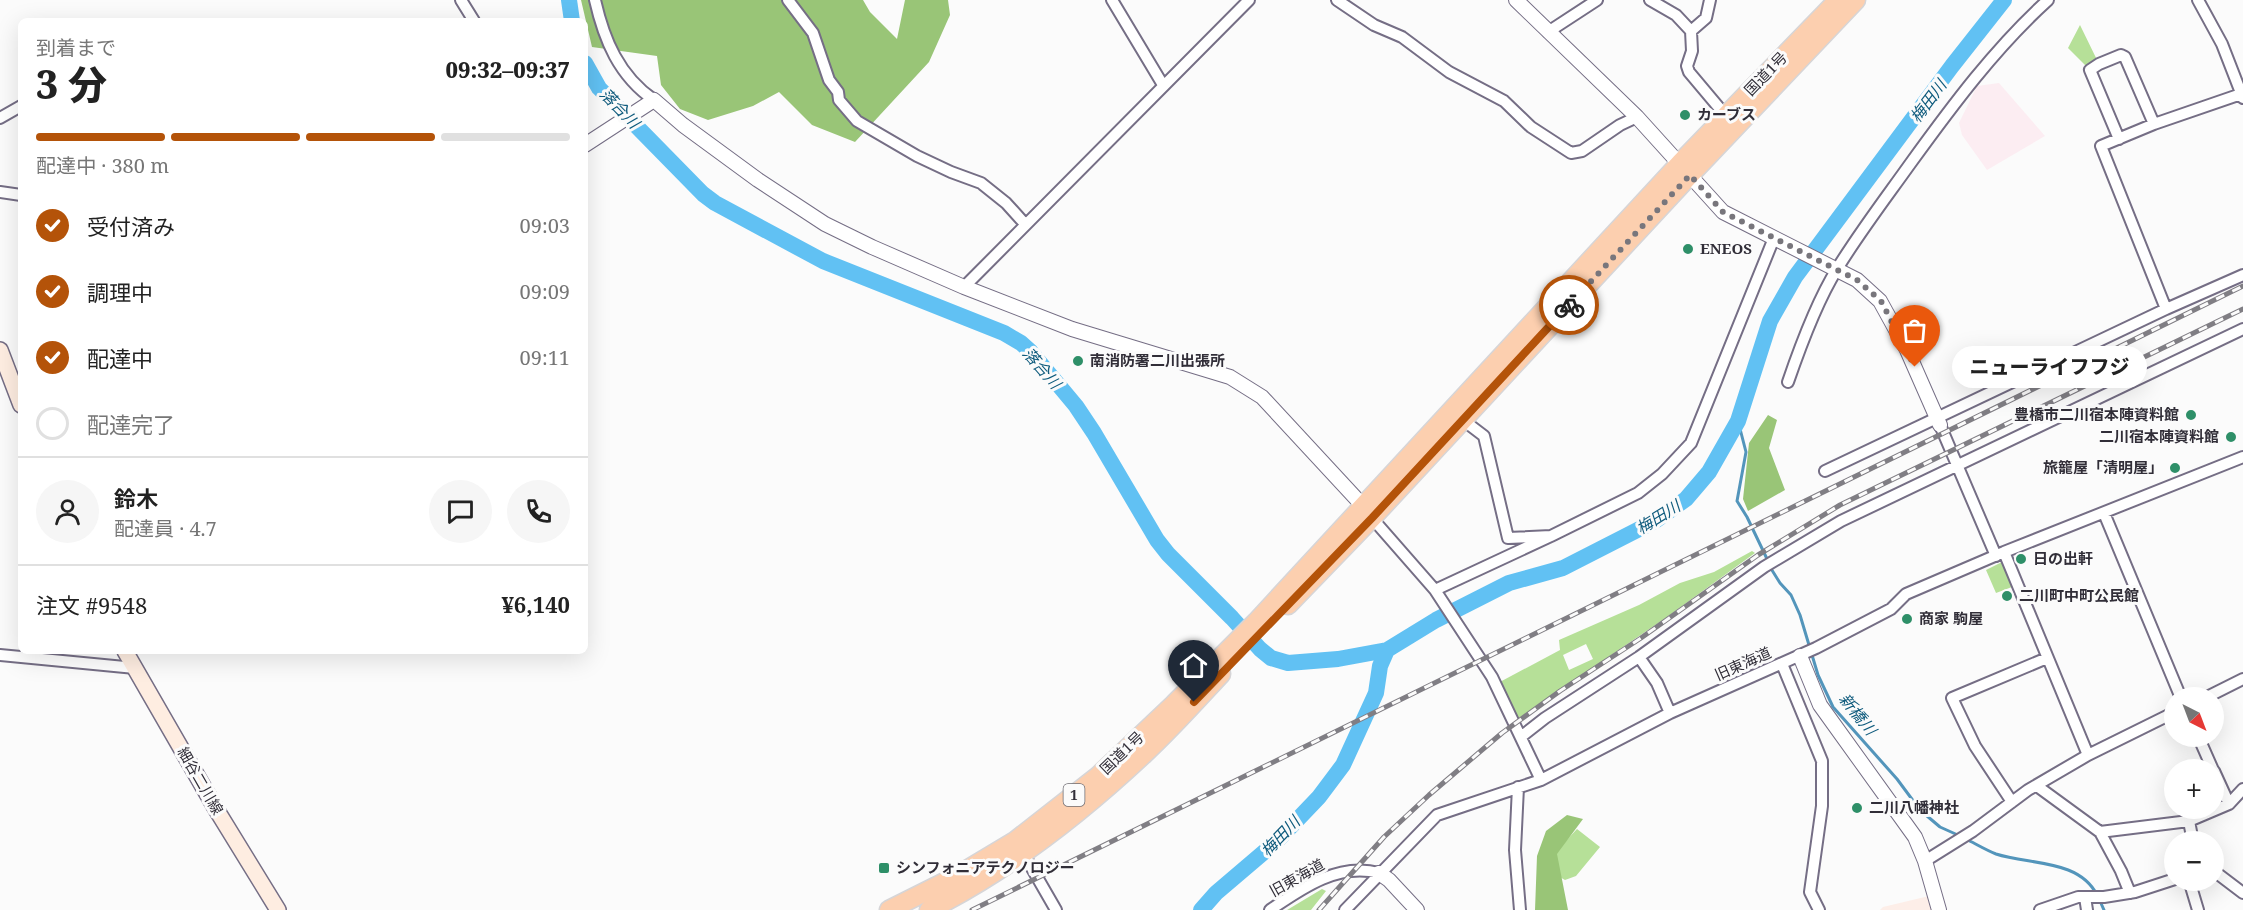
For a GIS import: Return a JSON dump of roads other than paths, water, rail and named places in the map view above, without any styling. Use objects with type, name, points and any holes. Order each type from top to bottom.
[{"type":"highway","name":"国道1号","points":[[1367,512],[1463,420],[1685,169],[1726,116],[1838,0]]},
{"type":"highway","name":"国道1号","points":[[888,910],[1020,847],[1067,821],[1146,753],[1238,649],[1685,169],[1856,0]]},
{"type":"highway","name":"国道1号","points":[[929,910],[963,893],[1020,847]]},
{"type":"main road","points":[[0,350],[18,397]]},
{"type":"main road","name":"細谷二川線","points":[[127,654],[216,809],[278,910]]},
{"type":"street","points":[[461,0],[472,18]]},
{"type":"street","points":[[595,0],[611,51],[627,77],[640,90],[758,180],[825,224],[964,287],[1072,329],[1230,377],[1262,397],[1367,512],[1435,592],[1492,677],[1541,780]]},
{"type":"street","points":[[788,0],[813,33],[829,80],[838,92],[839,100],[857,121],[917,156],[981,183],[1025,224]]},
{"type":"street","points":[[1112,0],[1163,85]]},
{"type":"street","points":[[964,287],[1249,0]]},
{"type":"street","points":[[1337,0],[1374,25],[1402,37],[1449,72],[1504,100],[1531,128],[1571,153],[1582,151],[1620,125],[1637,117]]},
{"type":"street","points":[[1516,0],[1637,117],[1723,212],[1857,280],[1881,301],[1907,350],[1956,465],[2000,554],[2088,755]]},
{"type":"street","points":[[1548,32],[1597,0]]},
{"type":"street","points":[[1650,0],[1676,15],[1691,31],[1692,51],[1688,66],[1689,72],[1726,116]]},
{"type":"street","points":[[1691,31],[1706,18],[1710,0]]},
{"type":"street","points":[[1788,382],[1800,346],[1832,269],[1970,84],[2012,35],[2048,0]]},
{"type":"street","points":[[2166,309],[2101,146],[2154,124],[2242,96],[2222,44],[2198,0]]},
{"type":"street","points":[[2119,139],[2090,70],[2099,64],[2121,55],[2125,57],[2154,124]]},
{"type":"street","points":[[588,143],[654,100]]},
{"type":"street","points":[[0,118],[18,108]]},
{"type":"street","points":[[0,192],[18,195]]},
{"type":"street","points":[[1435,592],[1638,493],[1662,474],[1691,442],[1756,278],[1778,240]]},
{"type":"street","points":[[1825,471],[1938,422],[2166,309],[2243,275]]},
{"type":"street","points":[[1522,736],[1545,718],[1639,657],[1764,567],[1841,521],[2243,329]]},
{"type":"street","points":[[1463,420],[1484,436],[1508,538],[1551,536]]},
{"type":"street","name":"旧東海道","points":[[1270,910],[1332,874],[1356,870],[1379,873],[1437,815],[1541,780],[1670,713],[1807,653],[1892,609],[1906,594],[2243,457]]},
{"type":"street","points":[[2104,513],[2176,687]]},
{"type":"street","points":[[1807,653],[1820,705],[1914,837],[1925,861],[1939,910]]},
{"type":"street","points":[[0,655],[135,668]]},
{"type":"street","points":[[1639,657],[1657,683],[1670,713]]},
{"type":"street","points":[[2012,802],[1975,746],[1952,698],[2047,658]]},
{"type":"street","points":[[1782,664],[1822,761],[1822,806],[1810,892],[1819,910]]},
{"type":"street","points":[[2224,688],[2243,679]]},
{"type":"street","points":[[1925,861],[1973,831],[2028,790],[2088,755],[2164,717]]},
{"type":"street","points":[[2037,786],[2100,832],[2130,893]]},
{"type":"street","points":[[1518,787],[1515,850],[1520,910]]},
{"type":"street","points":[[2100,832],[2189,821],[2229,804],[2243,789]]},
{"type":"street","points":[[2224,793],[2229,804]]},
{"type":"street","points":[[2189,821],[2191,831]]},
{"type":"street","points":[[1020,847],[1056,910]]},
{"type":"street","points":[[1345,910],[1379,873],[1389,880],[1417,910]]},
{"type":"street","points":[[2224,879],[2243,893]]},
{"type":"street","points":[[2040,910],[2063,901],[2130,893],[2164,882]]},
{"type":"street","points":[[2192,891],[2198,910]]},
{"type":"street","points":[[2087,897],[2087,910]]},
{"type":"waterway","name":"落合川","points":[[569,0],[572,18]]},
{"type":"waterway","name":"梅田川","points":[[1201,910],[1216,893],[1277,841],[1319,797],[1343,765],[1376,693],[1380,666],[1387,650],[1436,620],[1509,583],[1563,568],[1655,521],[1686,499],[1709,472],[1738,421],[1770,321],[1795,277],[2004,0]]},
{"type":"waterway","name":"落合川","points":[[588,68],[599,88],[703,194],[715,203],[823,261],[1004,333],[1021,343],[1076,406],[1157,540],[1168,554],[1271,658],[1288,663],[1338,659],[1387,650]]},
{"type":"waterway","name":"新橋川","points":[[1738,421],[1746,452],[1737,501],[1768,561]]},
{"type":"waterway","name":"新橋川","points":[[1770,567],[1791,595],[1800,615],[1818,675],[1833,707],[1897,779],[1920,810],[1940,827],[1960,836]]},
{"type":"waterway","name":"新橋川","points":[[1966,839],[1996,854],[2066,869],[2089,883],[2097,895]]},
{"type":"waterway","name":"新橋川","points":[[2100,901],[2104,910]]},
{"type":"railway","points":[[972,910],[2243,286]]},
{"type":"railway","points":[[1319,910],[1384,837],[1502,733],[1758,555],[1840,505],[2243,309]]},
{"type":"place","name":"カーブス","points":[[1685,115]]},
{"type":"place","name":"ENEOS","points":[[1688,249]]},
{"type":"place","name":"南消防署二川出張所","points":[[1078,361]]},
{"type":"place","name":"ニューライフフジ","points":[[1915,367]]},
{"type":"place","name":"豊橋市二川宿本陣資料館","points":[[2191,415]]},
{"type":"place","name":"二川宿本陣資料館","points":[[2231,437]]},
{"type":"place","name":"旅籠屋「清明屋」","points":[[2175,468]]},
{"type":"place","name":"日の出軒","points":[[2021,559]]},
{"type":"place","name":"二川町中町公民館","points":[[2007,596]]},
{"type":"place","name":"商家 駒屋","points":[[1907,619]]},
{"type":"place","name":"二川八幡神社","points":[[1857,808]]},
{"type":"place","name":"シンフォニアテクノロジー","points":[[884,868]]}]
